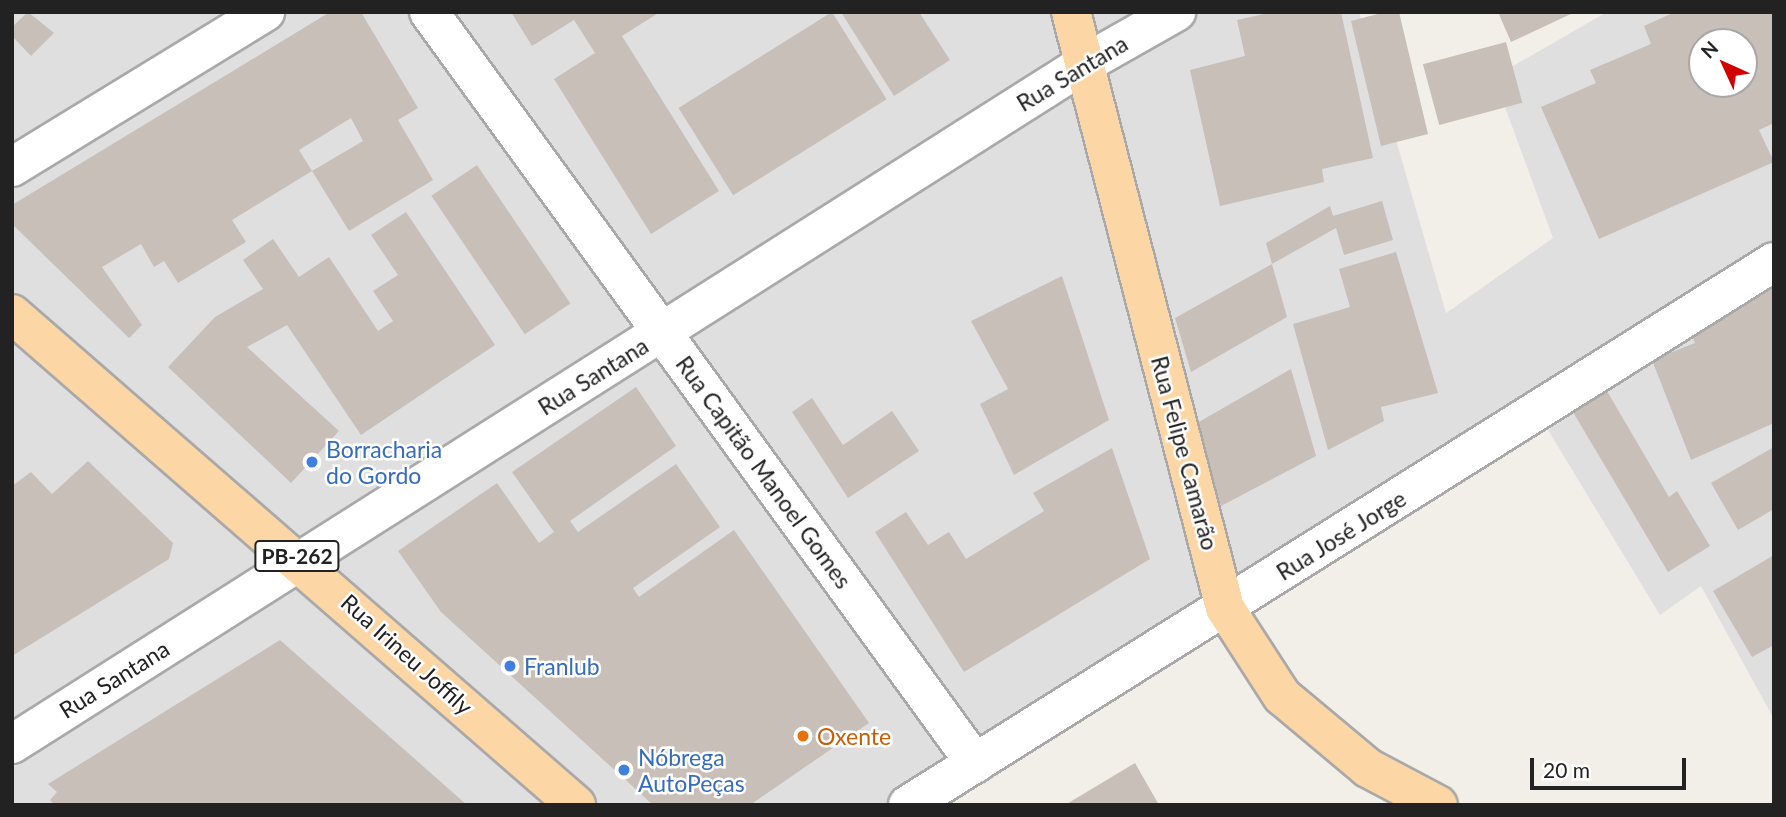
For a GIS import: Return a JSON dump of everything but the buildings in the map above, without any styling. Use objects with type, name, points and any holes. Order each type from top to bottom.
[{"type":"main road","name":"Rua Felipe Camarão","points":[[1071,12],[1226,608],[1282,696],[1368,768],[1438,805]]},
{"type":"main road","name":"Rua Irineu Joffily","points":[[12,314],[302,560],[576,805]]},
{"type":"street","points":[[12,167],[265,12]]},
{"type":"street","name":"Rua Capitão Manoel Gomes","points":[[429,12],[975,763]]},
{"type":"street","name":"Rua Santana","points":[[12,744],[1084,64],[1176,12]]},
{"type":"street","name":"Rua José Jorge","points":[[908,805],[1774,262]]},
{"type":"shaded area","points":[[12,12],[1070,12],[1225,608],[908,805],[12,805]]},
{"type":"shaded area","points":[[1088,12],[1359,12],[1446,313],[1553,238],[1494,77],[1607,12],[1774,12],[1774,242],[1238,580]]},
{"type":"shaded area","points":[[1774,282],[1774,719],[1701,586],[1660,615],[1548,430]]},
{"type":"place","name":"Borracharia do Gordo","points":[[312,462]]},
{"type":"place","name":"Franlub","points":[[510,666]]},
{"type":"place","name":"Oxente","points":[[803,736]]},
{"type":"place","name":"Nóbrega AutoPeças","points":[[624,770]]}]
